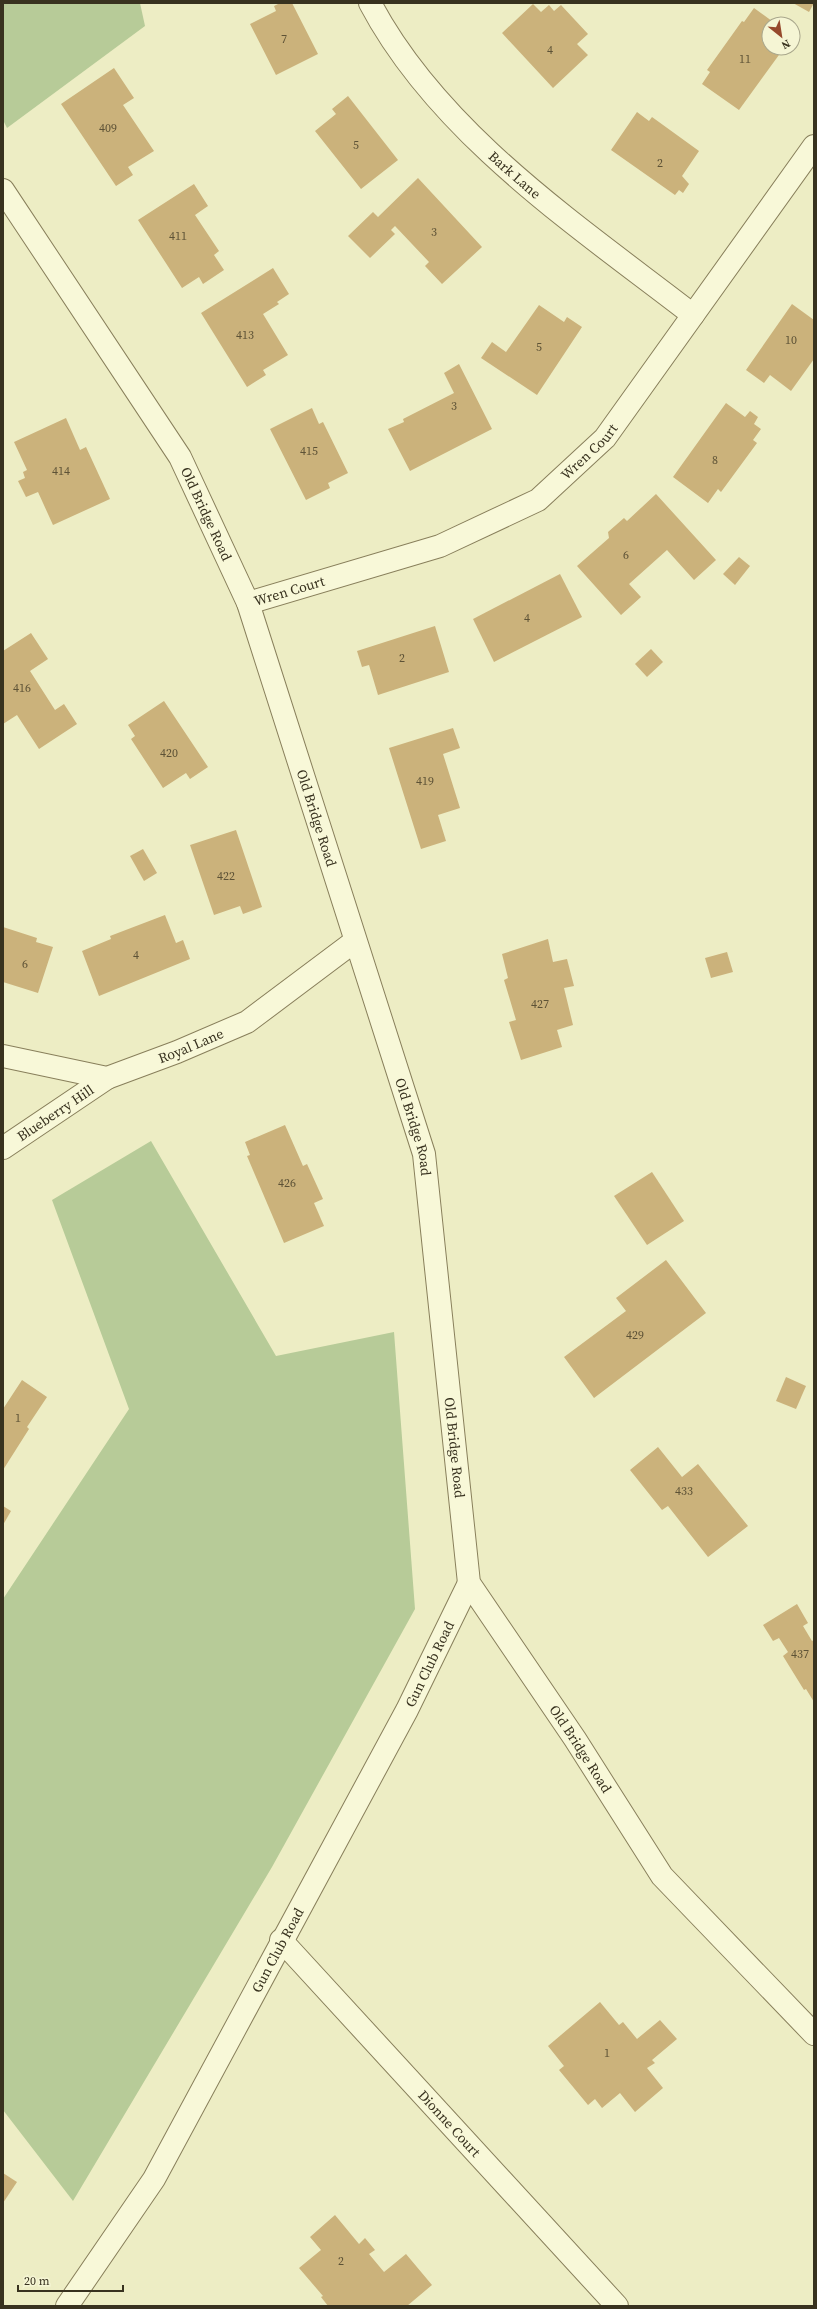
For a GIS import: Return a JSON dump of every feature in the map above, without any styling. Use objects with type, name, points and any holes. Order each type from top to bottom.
[{"type":"street","name":"Bark Lane","points":[[370,3],[386,33],[446,111],[544,200],[693,315]]},
{"type":"street","name":"Wren Court","points":[[248,603],[440,546],[538,500],[605,438],[814,146]]},
{"type":"street","name":"Old Bridge Road","points":[[3,190],[180,457],[248,603],[424,1154],[469,1583],[575,1739],[662,1876],[814,2034]]},
{"type":"street","name":"Royal Lane","points":[[107,1078],[178,1052],[247,1022],[355,941]]},
{"type":"street","points":[[3,1056],[107,1078]]},
{"type":"street","name":"Blueberry Hill","points":[[3,1148],[107,1078]]},
{"type":"street","name":"Gun Club Road","points":[[67,2306],[154,2179],[407,1710],[469,1583]]},
{"type":"street","name":"Dionne Court","points":[[282,1940],[617,2306]]},
{"type":"green space","points":[[3,3],[140,3],[145,26],[7,128],[3,120]]},
{"type":"green space","points":[[151,1141],[276,1356],[394,1332],[415,1609],[272,1867],[73,2201],[3,2110],[3,1599],[129,1409],[52,1200]]},
{"type":"building","points":[[280,3],[292,3],[318,54],[276,75],[250,24],[276,11],[274,6]]},
{"type":"building","points":[[793,3],[814,3],[809,12]]},
{"type":"building","points":[[533,4],[541,12],[549,5],[554,11],[561,5],[588,34],[577,44],[588,55],[553,88],[502,33]]},
{"type":"building","points":[[754,8],[765,16],[761,16],[761,56],[778,56],[739,110],[702,84],[710,72],[707,70],[742,21],[744,22]]},
{"type":"building","points":[[114,68],[134,98],[123,105],[154,151],[128,167],[133,175],[116,186],[61,104]]},
{"type":"building","points":[[348,96],[398,160],[361,189],[315,131],[336,114],[332,109]]},
{"type":"building","points":[[637,112],[649,121],[652,117],[699,151],[682,176],[689,184],[683,193],[679,190],[675,195],[611,150]]},
{"type":"building","points":[[418,178],[482,247],[442,284],[425,266],[429,262],[395,226],[391,230],[395,234],[370,258],[348,236],[373,212],[378,217]]},
{"type":"building","points":[[194,184],[208,206],[195,215],[219,251],[214,255],[224,270],[203,284],[199,277],[182,288],[138,220]]},
{"type":"building","points":[[273,268],[289,294],[277,302],[279,304],[263,314],[288,355],[263,370],[266,375],[247,387],[201,313]]},
{"type":"building","points":[[792,304],[814,320],[814,359],[791,391],[770,375],[764,383],[746,370]]},
{"type":"building","points":[[539,305],[564,322],[567,317],[582,327],[537,395],[481,358],[492,342],[506,352]]},
{"type":"building","points":[[459,364],[492,429],[410,471],[388,429],[404,422],[403,419],[454,393],[444,373]]},
{"type":"building","points":[[726,403],[745,417],[750,411],[758,417],[754,424],[761,429],[753,440],[757,443],[721,492],[718,489],[708,503],[673,477]]},
{"type":"building","points":[[312,408],[319,424],[323,422],[348,473],[328,483],[330,488],[306,500],[270,429]]},
{"type":"building","points":[[66,418],[80,450],[86,447],[110,499],[53,525],[38,492],[26,497],[18,481],[25,478],[23,472],[27,470],[14,442]]},
{"type":"building","points":[[656,494],[716,560],[694,580],[667,550],[629,584],[641,597],[621,615],[577,566],[609,538],[608,532],[624,518],[627,521]]},
{"type":"building","points":[[739,557],[750,566],[735,585],[723,574]]},
{"type":"building","points":[[560,574],[582,617],[494,662],[473,619]]},
{"type":"building","points":[[435,626],[449,672],[378,695],[369,665],[362,667],[357,651]]},
{"type":"building","points":[[31,633],[48,659],[30,671],[55,710],[64,704],[77,724],[39,749],[17,715],[3,724],[3,651]]},
{"type":"building","points":[[651,649],[663,662],[647,677],[635,664]]},
{"type":"building","points":[[164,701],[208,767],[190,779],[186,773],[163,788],[131,739],[135,736],[128,725]]},
{"type":"building","points":[[453,728],[460,748],[443,754],[460,808],[438,815],[446,841],[421,849],[389,748]]},
{"type":"building","points":[[236,830],[262,907],[243,914],[240,906],[214,915],[190,845]]},
{"type":"building","points":[[143,849],[157,873],[144,881],[130,856]]},
{"type":"building","points":[[165,915],[176,943],[183,940],[190,959],[99,996],[82,951],[111,939],[110,936]]},
{"type":"building","points":[[3,927],[37,938],[36,942],[53,947],[38,993],[3,982]]},
{"type":"building","points":[[548,939],[553,962],[567,959],[574,986],[564,988],[573,1025],[557,1030],[562,1047],[521,1060],[509,1022],[516,1020],[504,980],[508,978],[502,954]]},
{"type":"building","points":[[727,952],[733,972],[711,978],[705,958]]},
{"type":"building","points":[[285,1125],[303,1166],[307,1164],[323,1199],[314,1203],[324,1226],[284,1243],[247,1156],[250,1155],[245,1142]]},
{"type":"building","points":[[652,1172],[684,1221],[647,1245],[614,1196]]},
{"type":"building","points":[[666,1260],[706,1313],[594,1398],[564,1357],[626,1311],[616,1298]]},
{"type":"building","points":[[786,1377],[806,1386],[796,1409],[776,1401]]},
{"type":"building","points":[[22,1380],[47,1397],[27,1427],[29,1429],[3,1470],[3,1409]]},
{"type":"building","points":[[658,1447],[682,1477],[698,1464],[748,1526],[708,1557],[668,1506],[662,1510],[630,1470]]},
{"type":"building","points":[[3,1506],[11,1511],[3,1525]]},
{"type":"building","points":[[797,1604],[808,1623],[803,1626],[812,1641],[814,1640],[814,1702],[806,1689],[804,1690],[783,1656],[788,1652],[779,1638],[773,1641],[763,1625]]},
{"type":"building","points":[[600,2002],[619,2025],[623,2022],[637,2039],[660,2020],[677,2039],[652,2060],[655,2063],[647,2068],[663,2088],[635,2112],[620,2093],[602,2108],[595,2099],[588,2105],[559,2070],[564,2066],[548,2046]]},
{"type":"building","points":[[3,2173],[17,2182],[3,2203]]},
{"type":"building","points":[[335,2215],[359,2244],[365,2238],[375,2250],[369,2254],[384,2272],[406,2254],[432,2285],[407,2306],[328,2306],[321,2297],[323,2296],[299,2268],[321,2250],[310,2237]]}]
